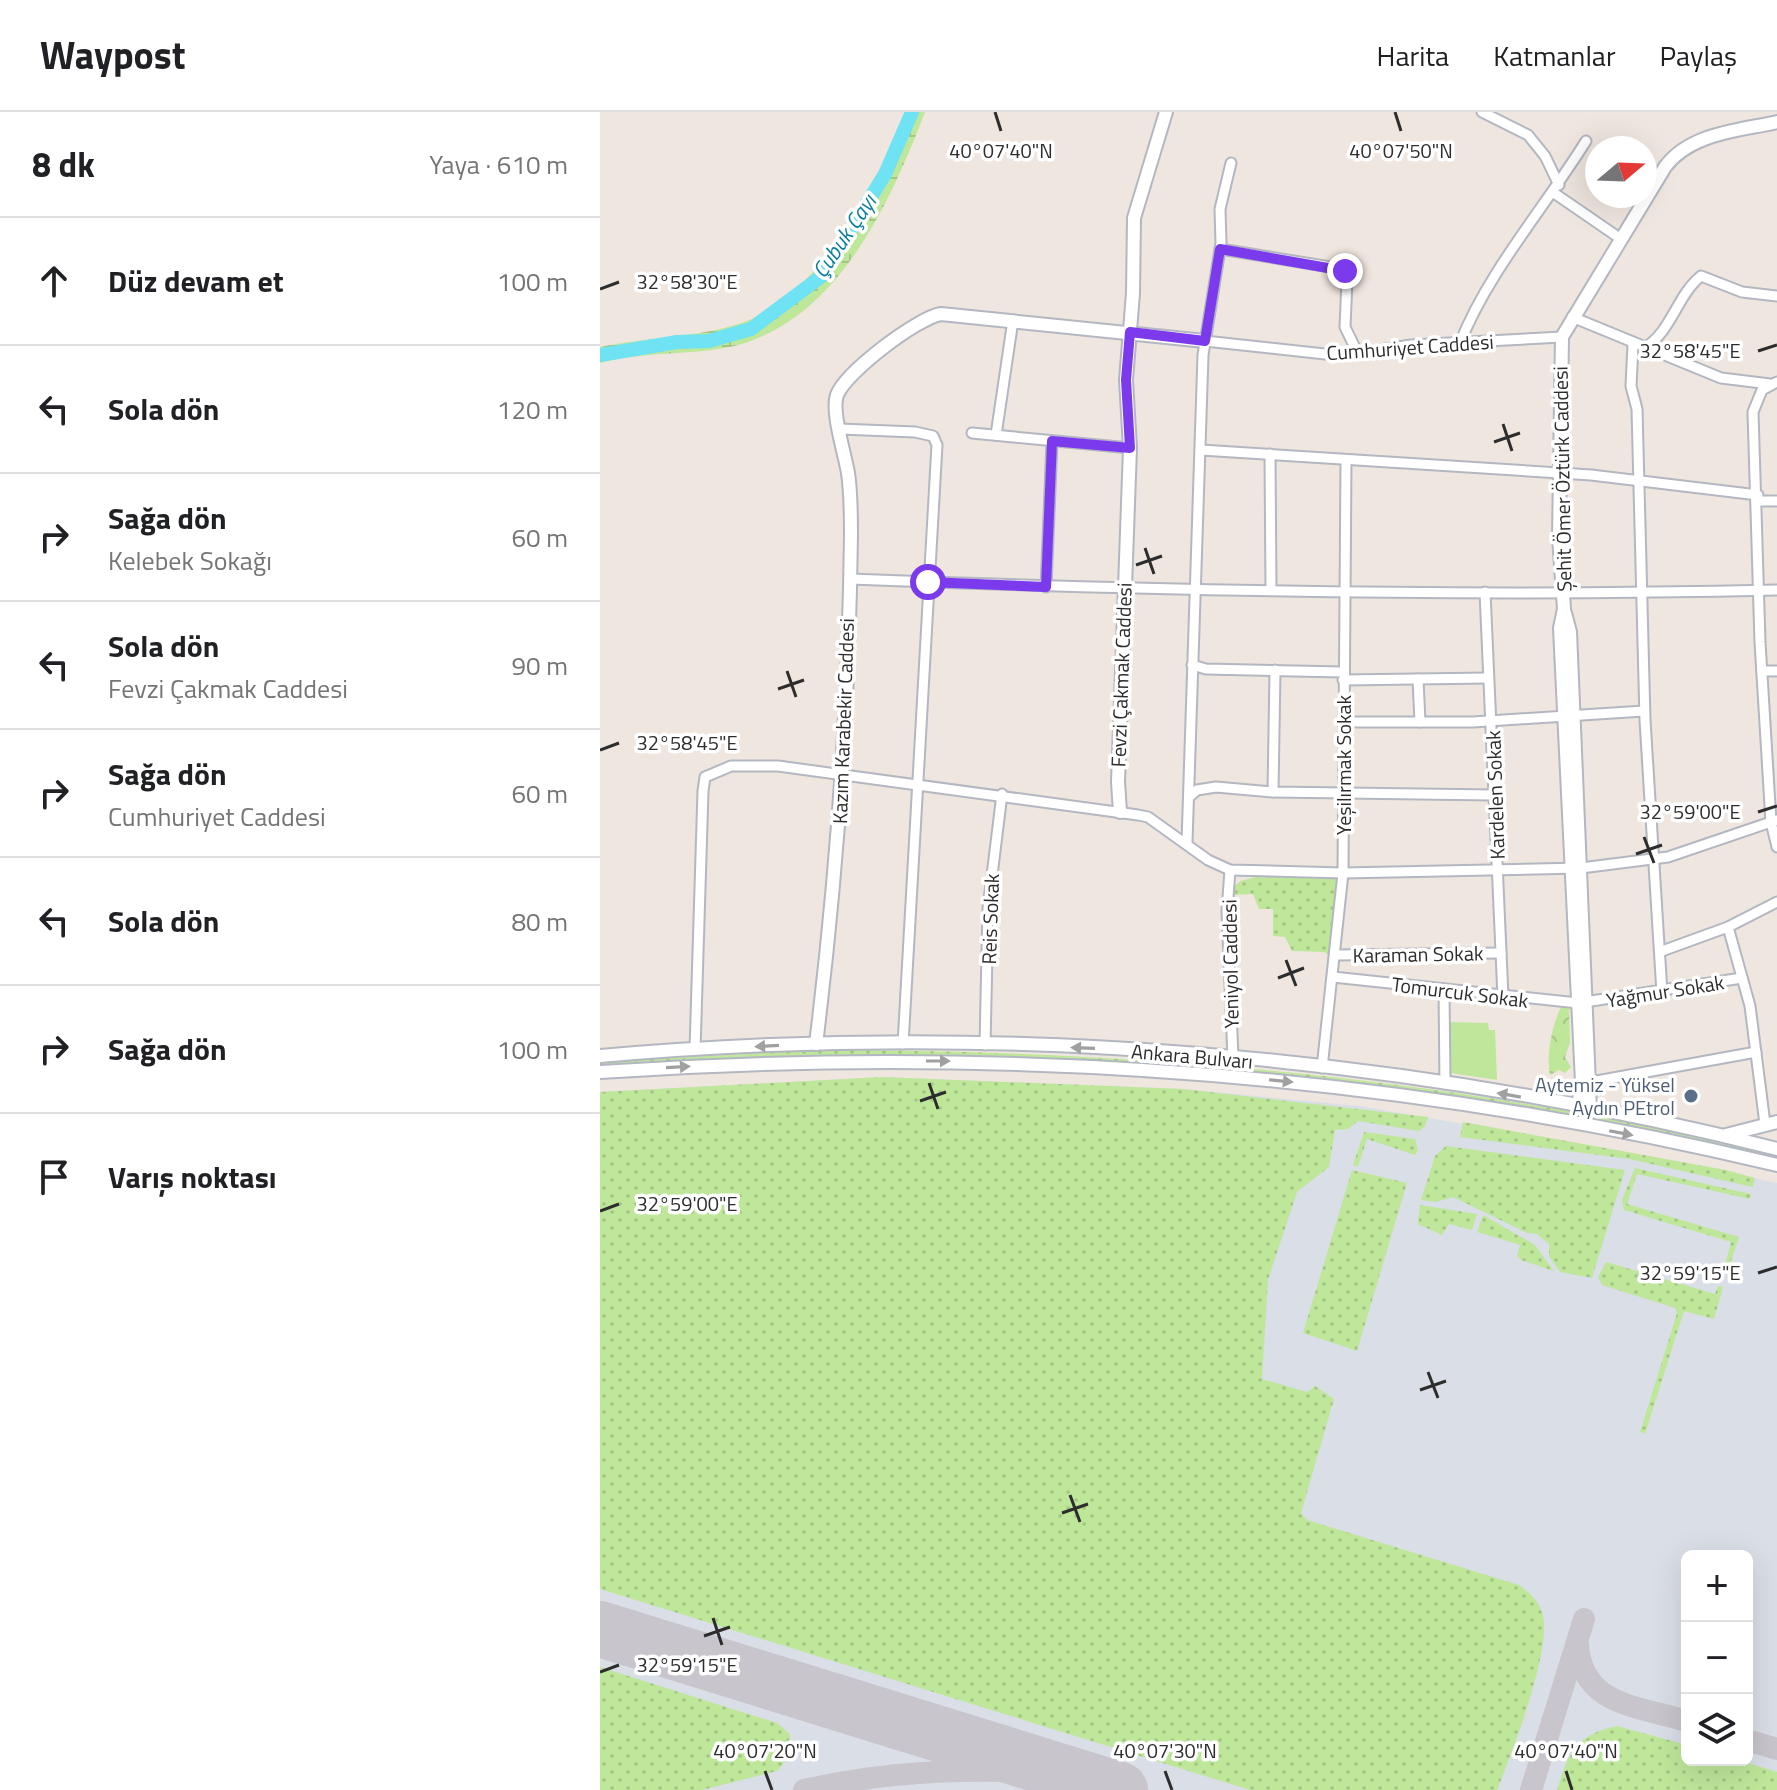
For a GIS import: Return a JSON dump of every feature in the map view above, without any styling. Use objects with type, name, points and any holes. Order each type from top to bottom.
[{"type":"street","name":"Fevzi Çakmak Caddesi","points":[[1120,812],[1122,588],[1130,448],[1126,380],[1134,218],[1166,112]]},
{"type":"street","points":[[1482,112],[1528,135],[1545,156],[1556,189],[1621,239]]},
{"type":"street","name":"Şehit Ömer Öztürk Caddesi","points":[[1584,1108],[1569,716],[1570,632],[1564,609],[1559,474],[1562,337],[1679,151],[1710,137],[1777,122]]},
{"type":"street","points":[[1460,343],[1501,264],[1556,189],[1585,143]]},
{"type":"street","points":[[1187,842],[1205,341],[1220,249],[1220,209],[1231,163]]},
{"type":"street","points":[[1220,249],[1343,269],[1347,280],[1345,327],[1358,354]]},
{"type":"street","points":[[1644,348],[1655,341],[1691,285],[1701,276],[1742,292],[1777,296]]},
{"type":"street","name":"Cumhuriyet Caddesi","points":[[836,399],[851,376],[926,318],[951,314],[1281,351],[1358,354],[1411,345],[1562,337]]},
{"type":"street","points":[[1572,317],[1721,378],[1774,383]]},
{"type":"street","points":[[996,435],[1013,320]]},
{"type":"street","points":[[1633,344],[1631,378],[1637,409],[1644,711],[1662,951],[1662,993]]},
{"type":"street","points":[[1774,383],[1756,397],[1753,412],[1762,671],[1777,847]]},
{"type":"street","name":"Kazım Karabekir Caddesi","points":[[816,1044],[844,774],[850,490],[836,399]]},
{"type":"street","points":[[840,429],[915,432],[936,440],[903,1044]]},
{"type":"street","points":[[972,433],[1130,448]]},
{"type":"street","points":[[1046,587],[1052,441]]},
{"type":"street","points":[[1201,450],[1559,474],[1777,501]]},
{"type":"street","points":[[1270,454],[1271,590]]},
{"type":"street","name":"Yeşilırmak Sokak","points":[[1322,1068],[1343,873],[1346,461]]},
{"type":"street","points":[[850,579],[1046,587],[1344,591],[1777,590]]},
{"type":"street","name":"Kardelen Sokak","points":[[1485,592],[1503,997]]},
{"type":"street","points":[[1192,665],[1206,669],[1275,670],[1343,676],[1488,678]]},
{"type":"street","points":[[1273,792],[1275,670]]},
{"type":"street","points":[[1762,671],[1777,671]]},
{"type":"street","points":[[1418,679],[1420,722]]},
{"type":"street","points":[[1342,722],[1420,722],[1644,711]]},
{"type":"street","points":[[695,1050],[705,777],[718,769],[742,765],[844,774],[1148,817],[1208,860],[1230,870],[1343,873],[1497,867],[1576,868],[1687,852],[1774,821]]},
{"type":"street","points":[[1189,797],[1197,790],[1216,787],[1273,792],[1493,795]]},
{"type":"street","name":"Reis Sokak","points":[[985,1045],[988,908],[1002,794]]},
{"type":"street","name":"Yeniyol Caddesi","points":[[1230,870],[1227,911],[1233,1058]]},
{"type":"street","points":[[1662,951],[1728,927],[1777,902]]},
{"type":"street","points":[[1723,1136],[1771,1123],[1742,978],[1728,927]]},
{"type":"street","name":"Karaman Sokak","points":[[1336,955],[1501,953]]},
{"type":"street","name":"Tomurcuk Sokak","points":[[1333,977],[1582,1003]]},
{"type":"street","name":"Yağmur Sokak","points":[[1582,1003],[1662,993],[1742,978]]},
{"type":"street","points":[[1444,990],[1445,1084]]},
{"type":"street","name":"Şehit Ömer Öztürk Caddesi","points":[[1582,1003],[1591,1082],[1584,1108]]},
{"type":"street","name":"Ankara Bulvarı","points":[[600,1056],[816,1044],[903,1044],[985,1045],[1233,1058],[1445,1084],[1584,1108],[1777,1149]]},
{"type":"street","points":[[1591,1082],[1756,1052]]},
{"type":"street","name":"Ankara Bulvarı","points":[[600,1072],[857,1060],[1052,1063],[1174,1070],[1309,1084],[1520,1114],[1777,1165]]},
{"type":"shaded area","points":[[882,1077],[1183,1089],[1359,1106],[1616,1150],[1777,1183],[1777,1790],[600,1790],[600,1092]]},
{"type":"green space","points":[[908,112],[925,112],[877,219],[831,285],[803,311],[771,332],[734,346],[600,363],[600,347],[691,334],[744,322],[771,309],[797,288],[844,234],[865,202]]},
{"type":"green space","points":[[1256,877],[1336,878],[1330,956],[1324,952],[1292,951],[1285,937],[1273,936],[1273,909],[1259,909],[1253,894],[1234,895],[1234,938],[1231,938],[1232,888],[1241,881]]},
{"type":"green space","points":[[1569,1006],[1570,1043],[1565,1057],[1571,1067],[1565,1073],[1559,1070],[1550,1075],[1549,1049],[1553,1031],[1561,1007]]},
{"type":"green space","points":[[1448,1022],[1488,1023],[1489,1030],[1495,1030],[1497,1080],[1451,1073]]},
{"type":"green space","points":[[817,1050],[1060,1056],[1300,1074],[1539,1106],[1658,1128],[1777,1155],[1777,1160],[1484,1103],[1338,1083],[1192,1068],[1046,1059],[899,1055],[750,1058],[600,1066],[600,1062]]},
{"type":"green space","points":[[882,1077],[1183,1089],[1428,1117],[1419,1131],[1358,1121],[1348,1129],[1335,1130],[1329,1167],[1297,1192],[1268,1280],[1262,1379],[1307,1392],[1315,1386],[1334,1399],[1301,1513],[1307,1520],[1519,1585],[1538,1603],[1544,1628],[1537,1674],[1497,1790],[1250,1790],[600,1589],[600,1092]]},
{"type":"green space","points":[[1463,1122],[1755,1178],[1753,1187],[1629,1159],[1460,1137]]},
{"type":"green space","points":[[1364,1132],[1415,1139],[1418,1150],[1415,1155],[1367,1139],[1358,1167],[1353,1165]]},
{"type":"green space","points":[[1446,1146],[1625,1170],[1592,1278],[1560,1272],[1549,1256],[1549,1244],[1537,1234],[1527,1233],[1453,1197],[1436,1202],[1421,1200],[1435,1156]]},
{"type":"green space","points":[[1635,1168],[1751,1194],[1750,1199],[1637,1174],[1627,1204],[1739,1237],[1729,1267],[1725,1265],[1731,1242],[1624,1210],[1622,1200]]},
{"type":"green space","points":[[1352,1170],[1407,1183],[1357,1351],[1303,1333]]},
{"type":"green space","points":[[1420,1205],[1477,1214],[1472,1230],[1449,1224],[1442,1235],[1418,1224]]},
{"type":"green space","points":[[1483,1215],[1535,1245],[1554,1271],[1521,1260],[1517,1256],[1520,1245],[1477,1232]]},
{"type":"green space","points":[[1606,1262],[1715,1294],[1718,1286],[1723,1287],[1714,1319],[1684,1311],[1645,1434],[1640,1432],[1677,1313],[1675,1308],[1602,1285],[1598,1277]]},
{"type":"green space","points":[[600,1667],[777,1723],[790,1734],[788,1758],[777,1771],[702,1790],[600,1790]]},
{"type":"green space","points":[[1617,1726],[1681,1743],[1681,1766],[1753,1765],[1777,1772],[1777,1790],[1557,1790],[1576,1747],[1592,1734]]},
{"type":"waterway","name":"Çubuk Çayı","points":[[600,355],[677,342],[709,341],[751,329],[822,276],[885,174],[912,112]]},
{"type":"taxiway","points":[[1531,1790],[1584,1619]]},
{"type":"taxiway","points":[[1578,1645],[1582,1665],[1601,1692],[1632,1706],[1681,1719]]},
{"type":"taxiway","points":[[1753,1742],[1777,1749]]},
{"type":"taxiway","points":[[804,1790],[869,1778],[934,1772],[1064,1773]]},
{"type":"runway","points":[[600,1629],[1120,1790]]},
{"type":"place","name":"Aytemiz - Yüksel Aydın PEtrol","points":[[1691,1096]]},
{"type":"route","points":[[928,582],[1046,587],[1052,441],[1130,448],[1126,380],[1130,332],[1205,341],[1220,249],[1345,271]]}]
